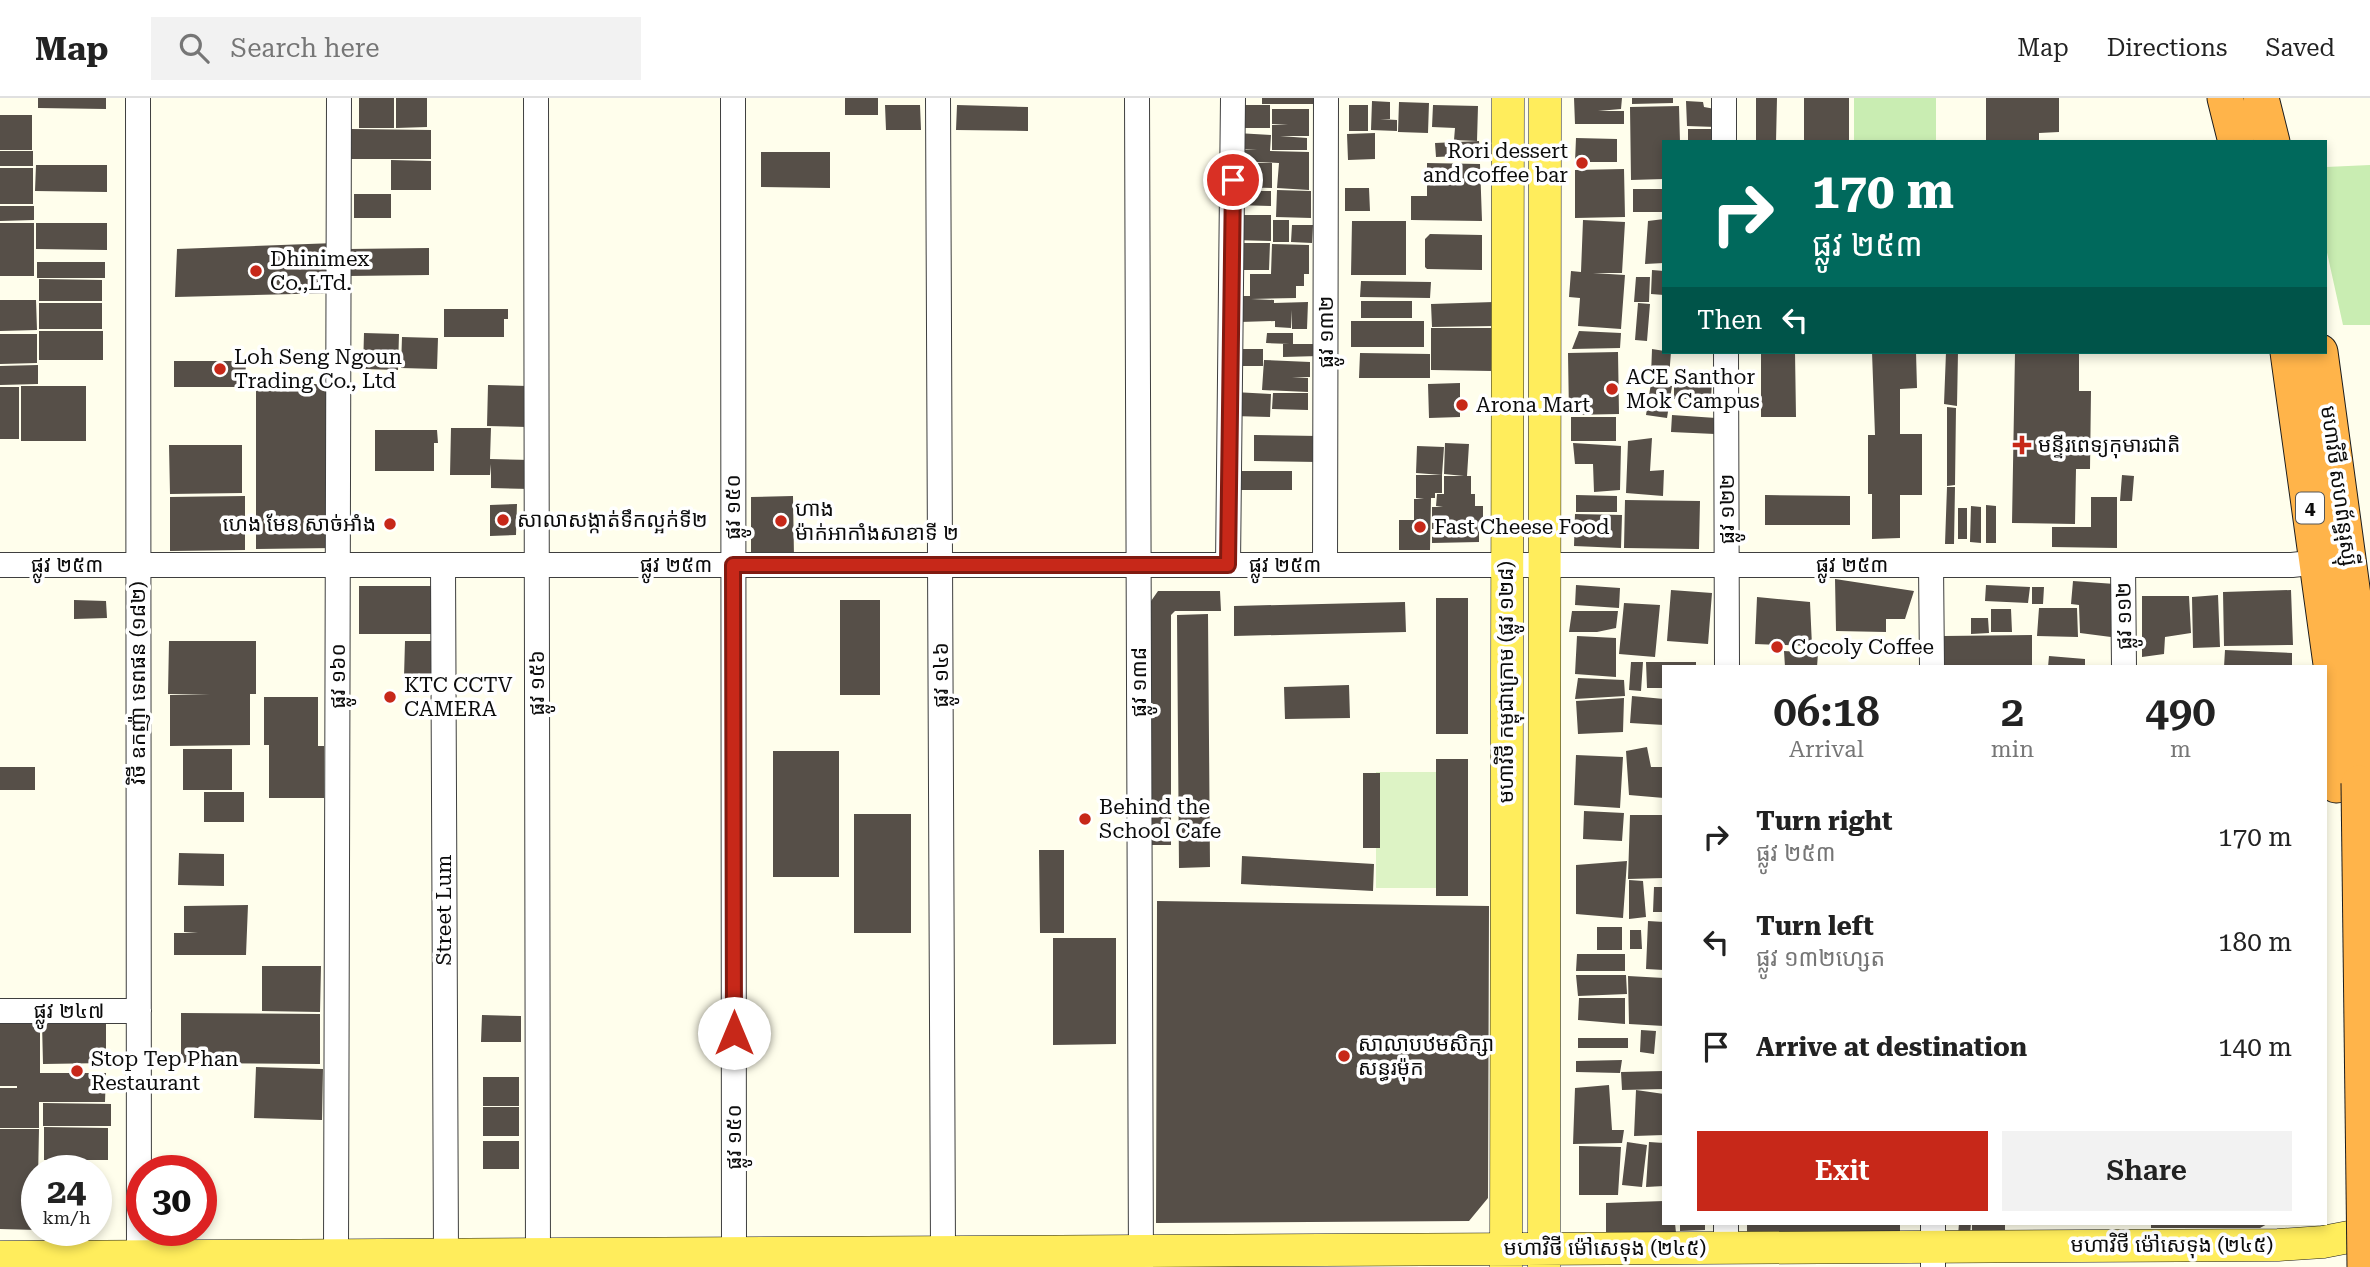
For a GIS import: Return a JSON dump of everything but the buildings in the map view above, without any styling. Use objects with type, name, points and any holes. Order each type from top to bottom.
[{"type":"highway","points":[[2225,98],[2236,140]]},
{"type":"highway","points":[[2261,98],[2272,140]]},
{"type":"highway","name":"មហាវិថី សហព័ន្ធរុស្ស៊ី","points":[[2288,354],[2318,562],[2339,671]]},
{"type":"highway","name":"មហាវិថី សហព័ន្ធរុស្ស៊ី","points":[[2320,354],[2347,784],[2365,1267]]},
{"type":"highway","name":"មហាវិថី សហព័ន្ធរុស្ស៊ី","points":[[2327,1250],[2347,784]]},
{"type":"main road","name":"មហាវិថី កម្ពុជាក្រោម (ផ្លូវ ១២៨)","points":[[1506,1258],[1508,98]]},
{"type":"main road","name":"មហាវិថី កម្ពុជាក្រោម (ផ្លូវ ១២៨)","points":[[1544,1258],[1545,98]]},
{"type":"main road","name":"មហាវិថី សហព័ន្ធរុស្ស៊ី","points":[[2339,671],[2370,704]]},
{"type":"main road","name":"មហាវិថី ម៉ៅសេទុង (២៤៥)","points":[[0,1257],[139,1261],[336,1254],[446,1254],[538,1260],[734,1253],[943,1251],[1140,1259],[1544,1258],[1726,1235],[1933,1246],[2130,1234],[2208,1256],[2278,1245],[2327,1250],[2370,1233]]},
{"type":"street","name":"វិថី ឧកញ៉ា ទេពផន (១៨២)","points":[[138,98],[139,1261]]},
{"type":"street","name":"ផ្លូវ ១៦០","points":[[336,1254],[339,98]]},
{"type":"street","name":"ផ្លូវ ១៥៦","points":[[536,98],[538,1260]]},
{"type":"street","name":"ផ្លូវ ១៥០","points":[[733,98],[734,1253]]},
{"type":"street","name":"ផ្លូវ ១៤៦","points":[[938,98],[943,1251]]},
{"type":"street","name":"ផ្លូវ ១៣៨","points":[[1137,98],[1140,1259]]},
{"type":"street","points":[[1228,565],[1233,98]]},
{"type":"street","name":"ផ្លូវ ១៣២","points":[[1325,565],[1326,98]]},
{"type":"street","points":[[1724,98],[1724,140]]},
{"type":"street","name":"ផ្លូវ ១២២","points":[[1726,354],[1727,665]]},
{"type":"street","name":"ផ្លូវ ២៥៣","points":[[0,565],[2292,565],[2318,562]]},
{"type":"street","name":"Street Lum","points":[[443,565],[446,1254]]},
{"type":"street","points":[[1931,565],[1932,665]]},
{"type":"street","name":"ផ្លូវ ១១២","points":[[2123,565],[2124,665]]},
{"type":"street","name":"ផ្លូវ ២៤៧","points":[[0,1011],[139,1011]]},
{"type":"green space","points":[[1854,98],[1936,98],[1936,140],[1854,140]]},
{"type":"green space","points":[[2370,165],[2370,325],[2343,325],[2327,253],[2327,167]]},
{"type":"green space","points":[[1376,772],[1436,772],[1436,888],[1376,888]]},
{"type":"place","name":"Rori dessert and coffee bar","points":[[1582,163]]},
{"type":"place","name":"Dhinimex Co.,LTd.","points":[[256,271]]},
{"type":"place","name":"Loh Seng Ngoun Trading Co., Ltd","points":[[220,369]]},
{"type":"place","name":"ACE Santhor Mok Campus","points":[[1612,389]]},
{"type":"place","name":"Arona Mart","points":[[1462,405]]},
{"type":"place","name":"មន្ទីរពេទ្យកុមារជាតិ","points":[[2022,445]]},
{"type":"place","name":"សាលាសង្កាត់ទឹកល្អក់ទី២","points":[[503,520]]},
{"type":"place","name":"ហាង ម៉ាក់អាកាំងសាខាទី ២","points":[[781,521]]},
{"type":"place","name":"ហេង មែន សាច់អាំង","points":[[390,524]]},
{"type":"place","name":"Fast Cheese Food","points":[[1420,527]]},
{"type":"place","name":"Cocoly Coffee","points":[[1777,647]]},
{"type":"place","name":"KTC CCTV CAMERA","points":[[390,697]]},
{"type":"place","name":"Behind the School Cafe","points":[[1085,819]]},
{"type":"place","name":"សាលាបឋមសិក្សា សន្ធរម៉ុក","points":[[1344,1056]]},
{"type":"place","name":"Stop Tep Phan Restaurant","points":[[77,1071]]},
{"type":"route","points":[[734,1033],[733,565],[1228,565],[1233,180]]}]
